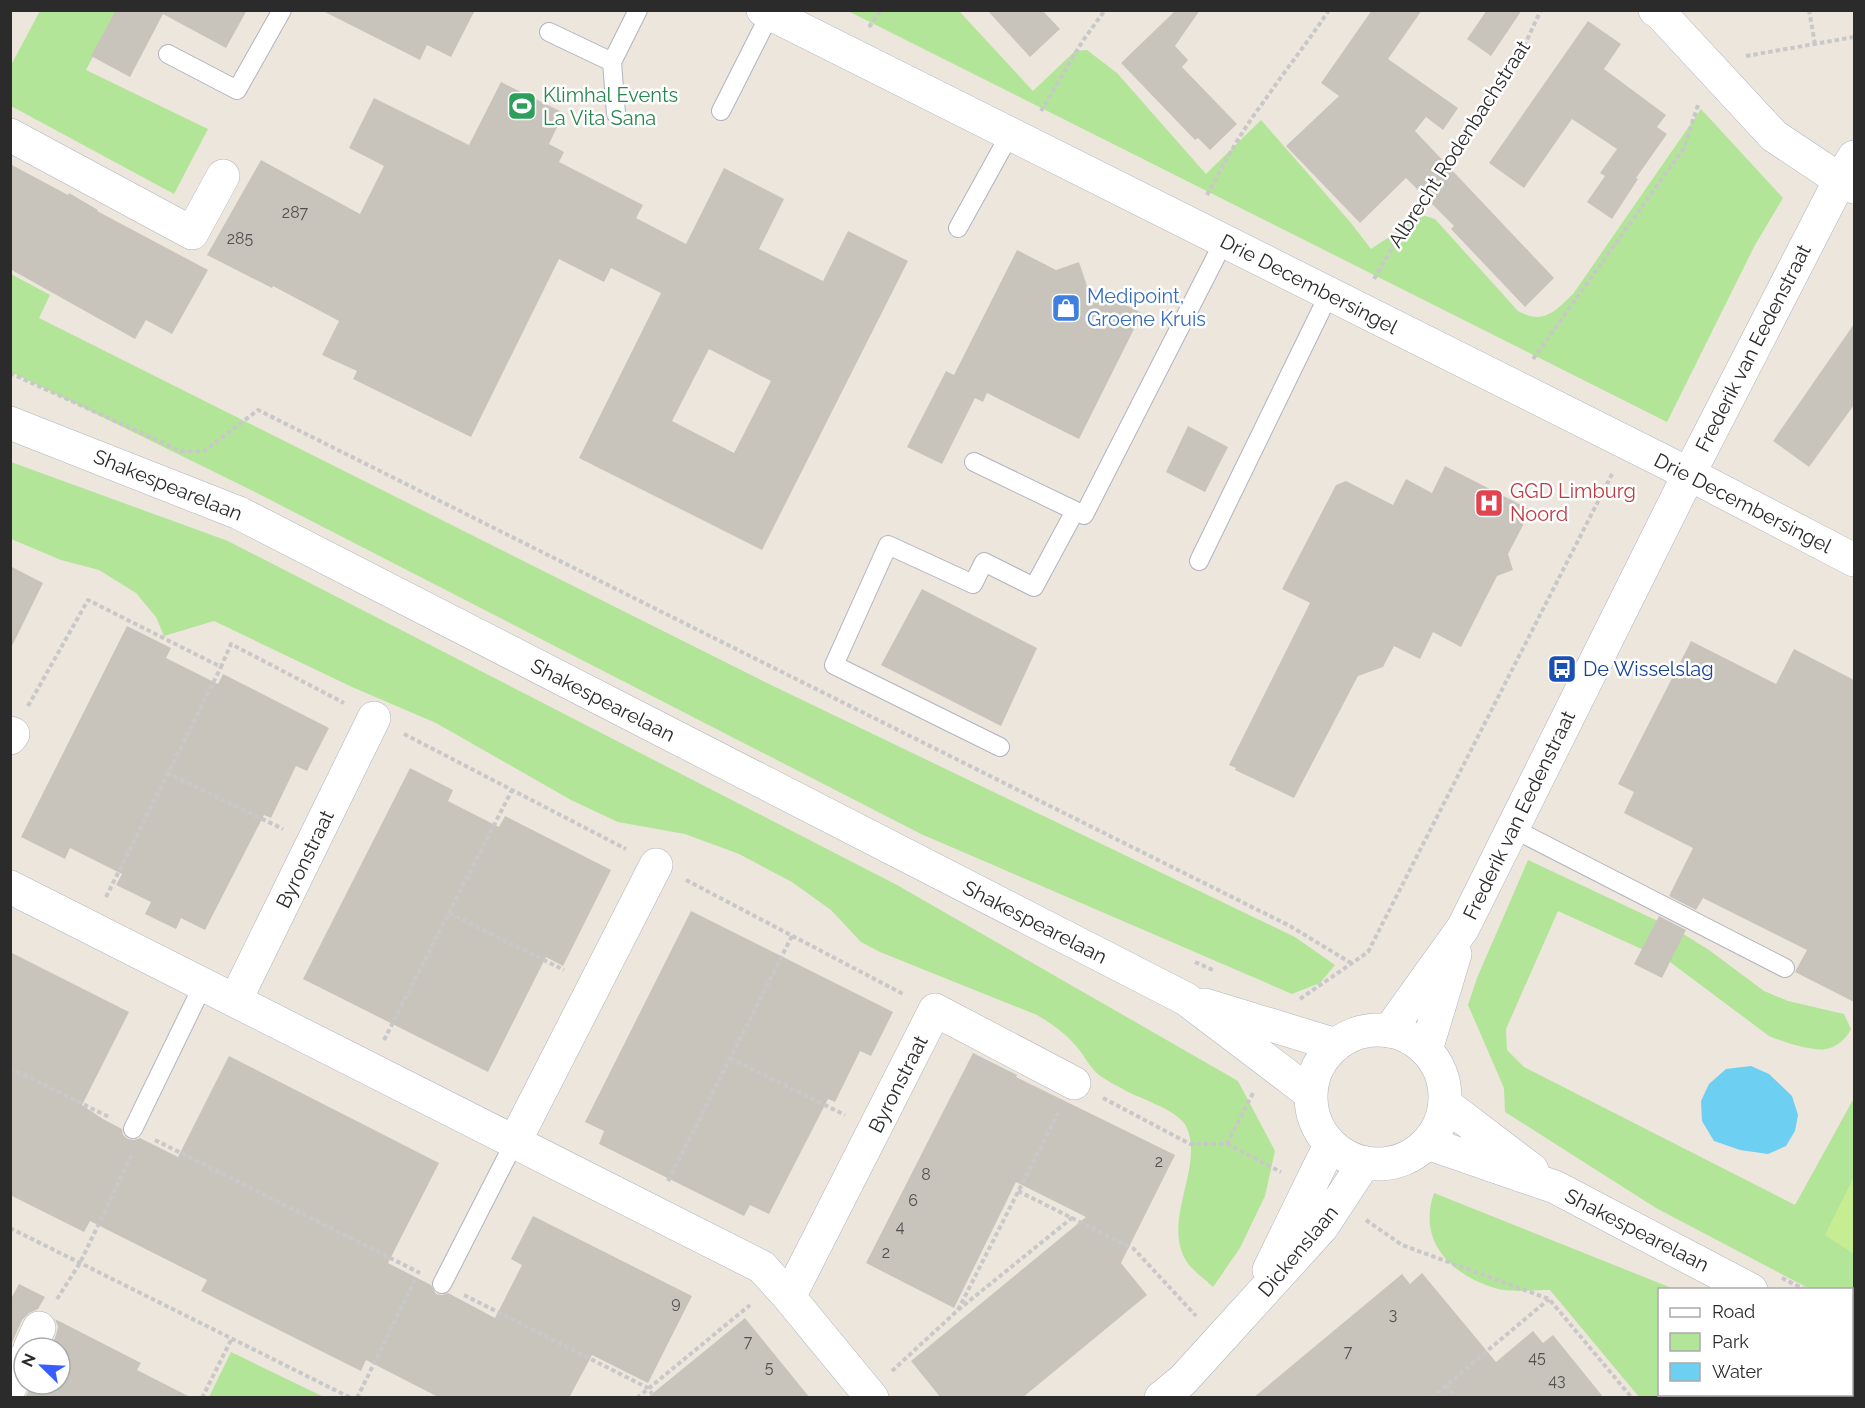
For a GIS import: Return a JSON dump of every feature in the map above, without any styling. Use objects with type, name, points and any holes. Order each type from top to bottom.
[{"type":"street","points":[[1655,10],[1774,136],[1850,175]]},
{"type":"street","name":"Drie Decembersingel","points":[[767,12],[1628,443],[1854,560]]},
{"type":"street","points":[[10,135],[192,233],[223,176]]},
{"type":"street","name":"Frederik van Eedenstraat","points":[[1426,1050],[1463,928],[1689,474],[1850,175]]},
{"type":"street","name":"Shakespearelaan","points":[[10,423],[239,513],[1186,999],[1311,1094]]},
{"type":"street","name":"Byronstraat","points":[[236,999],[375,718]]},
{"type":"street","points":[[515,1141],[656,865]]},
{"type":"street","points":[[10,886],[762,1267],[870,1395]]},
{"type":"street","name":"Frederik van Eedenstraat","points":[[1389,1031],[1463,928]]},
{"type":"street","name":"Shakespearelaan","points":[[1186,999],[1336,1045]]},
{"type":"street","points":[[935,1010],[1074,1083]]},
{"type":"street","name":"Byronstraat","points":[[783,1290],[875,1130],[935,1010]]},
{"type":"street","points":[[1369,1031],[1389,1031],[1409,1038],[1426,1050],[1436,1063],[1443,1082],[1445,1104],[1438,1127],[1427,1143],[1410,1156],[1399,1161],[1364,1163],[1346,1156],[1330,1145],[1317,1124],[1312,1110],[1313,1080],[1319,1066],[1336,1045],[1351,1035],[1369,1031]]},
{"type":"street","name":"Shakespearelaan","points":[[1445,1104],[1555,1188]]},
{"type":"street","name":"Shakespearelaan","points":[[1427,1143],[1555,1188],[1747,1288]]},
{"type":"street","name":"Dickenslaan","points":[[1251,1307],[1330,1145]]},
{"type":"street","name":"Dickenslaan","points":[[1161,1398],[1183,1380],[1323,1227],[1364,1163]]},
{"type":"lane","points":[[168,54],[237,90],[282,10]]},
{"type":"lane","points":[[616,114],[612,62],[638,10]]},
{"type":"lane","points":[[721,111],[767,12]]},
{"type":"lane","points":[[549,32],[612,62]]},
{"type":"lane","points":[[958,228],[1017,138]]},
{"type":"lane","points":[[974,462],[1084,515],[1224,242]]},
{"type":"lane","points":[[1199,561],[1329,294]]},
{"type":"lane","points":[[1000,747],[834,665],[888,545],[973,584],[984,562],[1034,587],[1075,511]]},
{"type":"lane","points":[[1512,828],[1785,968]]},
{"type":"lane","points":[[138,1131],[204,983]]},
{"type":"lane","points":[[442,1284],[515,1141]]},
{"type":"path","points":[[1017,138],[1105,10]]},
{"type":"path","points":[[1191,225],[1223,165],[1261,104],[1301,52],[1329,10]]},
{"type":"path","name":"Albrecht Rodenbachstraat","points":[[1358,309],[1428,185],[1517,61],[1541,10]]},
{"type":"path","points":[[1809,10],[1815,44]]},
{"type":"path","points":[[1531,362],[1684,148],[1708,65],[1854,37]]},
{"type":"path","points":[[10,373],[181,451],[204,451],[258,410],[1279,921],[1352,963]]},
{"type":"path","points":[[1286,1029],[1302,996],[1368,952],[1628,443]]},
{"type":"path","points":[[11,735],[88,600],[221,667]]},
{"type":"path","points":[[91,927],[231,644],[935,1010]]},
{"type":"path","points":[[168,773],[312,844]]},
{"type":"path","points":[[370,1068],[512,790]]},
{"type":"path","points":[[449,913],[595,985]]},
{"type":"path","points":[[653,1211],[792,936]]},
{"type":"path","points":[[730,1058],[875,1130]]},
{"type":"path","points":[[1227,1144],[1269,1062]]},
{"type":"path","points":[[10,1068],[648,1388],[655,1398]]},
{"type":"path","points":[[958,1310],[1074,1083],[1190,1144],[1227,1144],[1310,1186]]},
{"type":"path","points":[[35,1336],[80,1263],[138,1131]]},
{"type":"path","points":[[1018,1191],[1134,1249],[1219,1341]]},
{"type":"path","points":[[1339,1202],[1402,1245],[1549,1299],[1632,1398]]},
{"type":"path","points":[[870,1395],[958,1310],[1073,1217]]},
{"type":"path","points":[[10,1228],[351,1398]]},
{"type":"path","points":[[357,1398],[419,1272]]},
{"type":"path","points":[[637,1398],[783,1290]]},
{"type":"path","points":[[1431,1398],[1549,1299]]},
{"type":"path","points":[[202,1398],[232,1338]]},
{"type":"path","points":[[1446,1385],[1456,1398]]},
{"type":"green space","points":[[40,11],[117,11],[86,70],[208,129],[174,194],[11,106],[11,65]]},
{"type":"green space","points":[[848,11],[959,11],[1033,91],[1075,51],[1087,50],[1117,73],[1206,174],[1261,120],[1371,249],[1422,215],[1435,219],[1518,311],[1535,317],[1542,317],[1554,311],[1573,294],[1701,109],[1783,198],[1755,245],[1667,422]]},
{"type":"green space","points":[[11,274],[50,295],[39,318],[767,683],[1295,937],[1335,965],[1320,983],[1292,994],[921,834],[251,490],[11,372]]},
{"type":"green space","points":[[11,462],[228,541],[897,885],[1238,1081],[1275,1151],[1265,1196],[1240,1248],[1213,1287],[1189,1265],[1181,1249],[1178,1231],[1191,1160],[1191,1142],[1186,1126],[1175,1114],[1130,1093],[1099,1075],[1072,1041],[1043,1018],[880,952],[861,942],[831,910],[792,882],[739,854],[685,834],[618,822],[571,800],[436,723],[352,687],[214,621],[164,636],[156,617],[136,593],[99,570],[61,560],[11,539]]},
{"type":"green space","points":[[1528,860],[1677,930],[1709,950],[1764,991],[1788,1001],[1844,1014],[1851,1029],[1844,1039],[1834,1046],[1821,1050],[1781,1041],[1769,1036],[1670,962],[1558,911],[1506,1029],[1507,1050],[1524,1067],[1795,1205],[1854,1098],[1854,1186],[1838,1209],[1835,1229],[1854,1246],[1854,1313],[1853,1288],[1808,1288],[1656,1208],[1505,1112],[1504,1088],[1468,1005],[1477,978]]},
{"type":"green space","points":[[1854,1177],[1854,1254],[1825,1235]]},
{"type":"green space","points":[[1434,1193],[1672,1288],[1658,1288],[1658,1396],[1853,1396],[1853,1370],[1854,1397],[1639,1397],[1550,1290],[1501,1290],[1479,1282],[1452,1265],[1434,1241],[1430,1226],[1430,1210]]},
{"type":"green space","points":[[231,1352],[324,1397],[209,1397]]},
{"type":"water","points":[[1751,1066],[1769,1074],[1792,1096],[1798,1115],[1795,1131],[1786,1146],[1768,1154],[1740,1150],[1714,1141],[1702,1121],[1701,1101],[1709,1084],[1726,1069]]},
{"type":"building","points":[[116,10],[247,10],[226,48],[163,14],[130,77],[91,56]]},
{"type":"building","points":[[321,10],[475,10],[451,57],[427,45],[420,60]]},
{"type":"building","points":[[987,10],[1042,10],[1060,29],[1030,57]]},
{"type":"building","points":[[1176,10],[1200,10],[1175,46],[1188,60],[1182,67],[1237,124],[1210,150],[1198,138],[1195,140],[1121,63]]},
{"type":"building","points":[[1372,10],[1422,10],[1388,59],[1458,108],[1443,130],[1426,117],[1415,131],[1554,278],[1525,307],[1451,229],[1454,226],[1406,178],[1360,223],[1286,146],[1339,96],[1321,83]]},
{"type":"building","points":[[1487,10],[1522,10],[1491,56],[1467,39]]},
{"type":"building","points":[[1588,21],[1621,44],[1604,69],[1666,115],[1657,127],[1667,134],[1636,178],[1638,179],[1612,219],[1587,202],[1605,176],[1600,173],[1617,149],[1572,119],[1524,188],[1489,163]]},
{"type":"building","points":[[501,82],[564,113],[549,144],[564,152],[559,162],[643,205],[636,218],[686,244],[724,168],[784,199],[759,249],[823,281],[848,231],[908,261],[762,550],[579,458],[661,293],[611,268],[604,282],[559,259],[471,437],[353,379],[357,371],[322,355],[339,321],[207,255],[261,160],[360,214],[384,166],[349,148],[374,98],[469,145]],"holes":[[[709,349],[771,381],[734,453],[672,421]]]},
{"type":"building","points":[[10,164],[68,195],[69,193],[97,211],[208,270],[172,334],[146,320],[135,339],[10,269]]},
{"type":"building","points":[[1017,250],[1056,270],[1079,262],[1087,286],[1142,313],[1079,439],[987,393],[983,402],[975,398],[942,464],[907,447],[946,371],[954,375]]},
{"type":"building","points":[[1854,324],[1854,405],[1809,467],[1773,441]]},
{"type":"building","points":[[1188,426],[1228,447],[1205,492],[1166,472]]},
{"type":"building","points":[[1445,466],[1531,510],[1508,554],[1513,570],[1497,576],[1461,647],[1433,632],[1420,659],[1394,646],[1383,667],[1358,676],[1294,798],[1235,770],[1236,768],[1229,765],[1310,603],[1282,589],[1336,485],[1346,481],[1393,505],[1406,479],[1432,493]]},
{"type":"building","points":[[10,566],[43,583],[10,650]]},
{"type":"building","points":[[922,589],[1037,648],[1001,726],[881,665]]},
{"type":"building","points":[[127,626],[171,648],[166,658],[218,684],[223,674],[329,728],[307,771],[296,766],[271,818],[264,815],[205,930],[181,918],[176,929],[145,914],[151,902],[116,885],[122,874],[70,848],[65,859],[21,837]]},
{"type":"building","points":[[1691,641],[1776,684],[1794,649],[1854,680],[1854,1002],[1795,972],[1807,950],[1703,898],[1696,910],[1669,896],[1693,848],[1624,813],[1634,792],[1618,784]]},
{"type":"building","points":[[410,768],[453,790],[448,801],[499,827],[505,816],[611,870],[563,966],[546,957],[488,1072],[303,979]]},
{"type":"building","points":[[691,911],[893,1012],[871,1056],[860,1051],[835,1102],[828,1099],[769,1214],[750,1205],[744,1216],[599,1144],[604,1131],[585,1122]]},
{"type":"building","points":[[1659,916],[1686,930],[1662,978],[1634,964]]},
{"type":"building","points":[[10,952],[129,1012],[82,1105],[122,1129],[123,1135],[128,1139],[140,1138],[178,1157],[229,1056],[439,1163],[388,1263],[431,1285],[436,1294],[448,1293],[495,1318],[522,1265],[511,1259],[533,1216],[692,1296],[648,1383],[592,1355],[569,1398],[440,1398],[366,1360],[361,1371],[201,1291],[207,1280],[90,1221],[84,1232],[10,1195]]},
{"type":"building","points":[[973,1053],[1017,1075],[1016,1077],[1175,1155],[1121,1263],[1147,1295],[1022,1398],[941,1398],[911,1361],[1086,1217],[1016,1182],[954,1308],[866,1263]]},
{"type":"building","points":[[1422,1273],[1496,1362],[1533,1331],[1543,1343],[1553,1335],[1604,1398],[1253,1398],[1402,1274],[1410,1284]]},
{"type":"building","points":[[19,1284],[45,1297],[38,1309],[29,1313],[22,1320],[15,1336],[12,1336],[10,1347],[10,1297]]},
{"type":"building","points":[[745,1318],[810,1398],[647,1398]]},
{"type":"building","points":[[55,1319],[141,1363],[137,1370],[192,1398],[25,1398],[26,1396],[72,1396],[72,1336],[56,1336],[58,1327]]},
{"type":"place","name":"Klimhal Events La Vita Sana","points":[[522,106]]},
{"type":"place","name":"Medipoint, Groene Kruis","points":[[1066,308]]},
{"type":"place","name":"GGD Limburg Noord","points":[[1489,503]]},
{"type":"place","name":"De Wisselslag","points":[[1562,669]]}]
